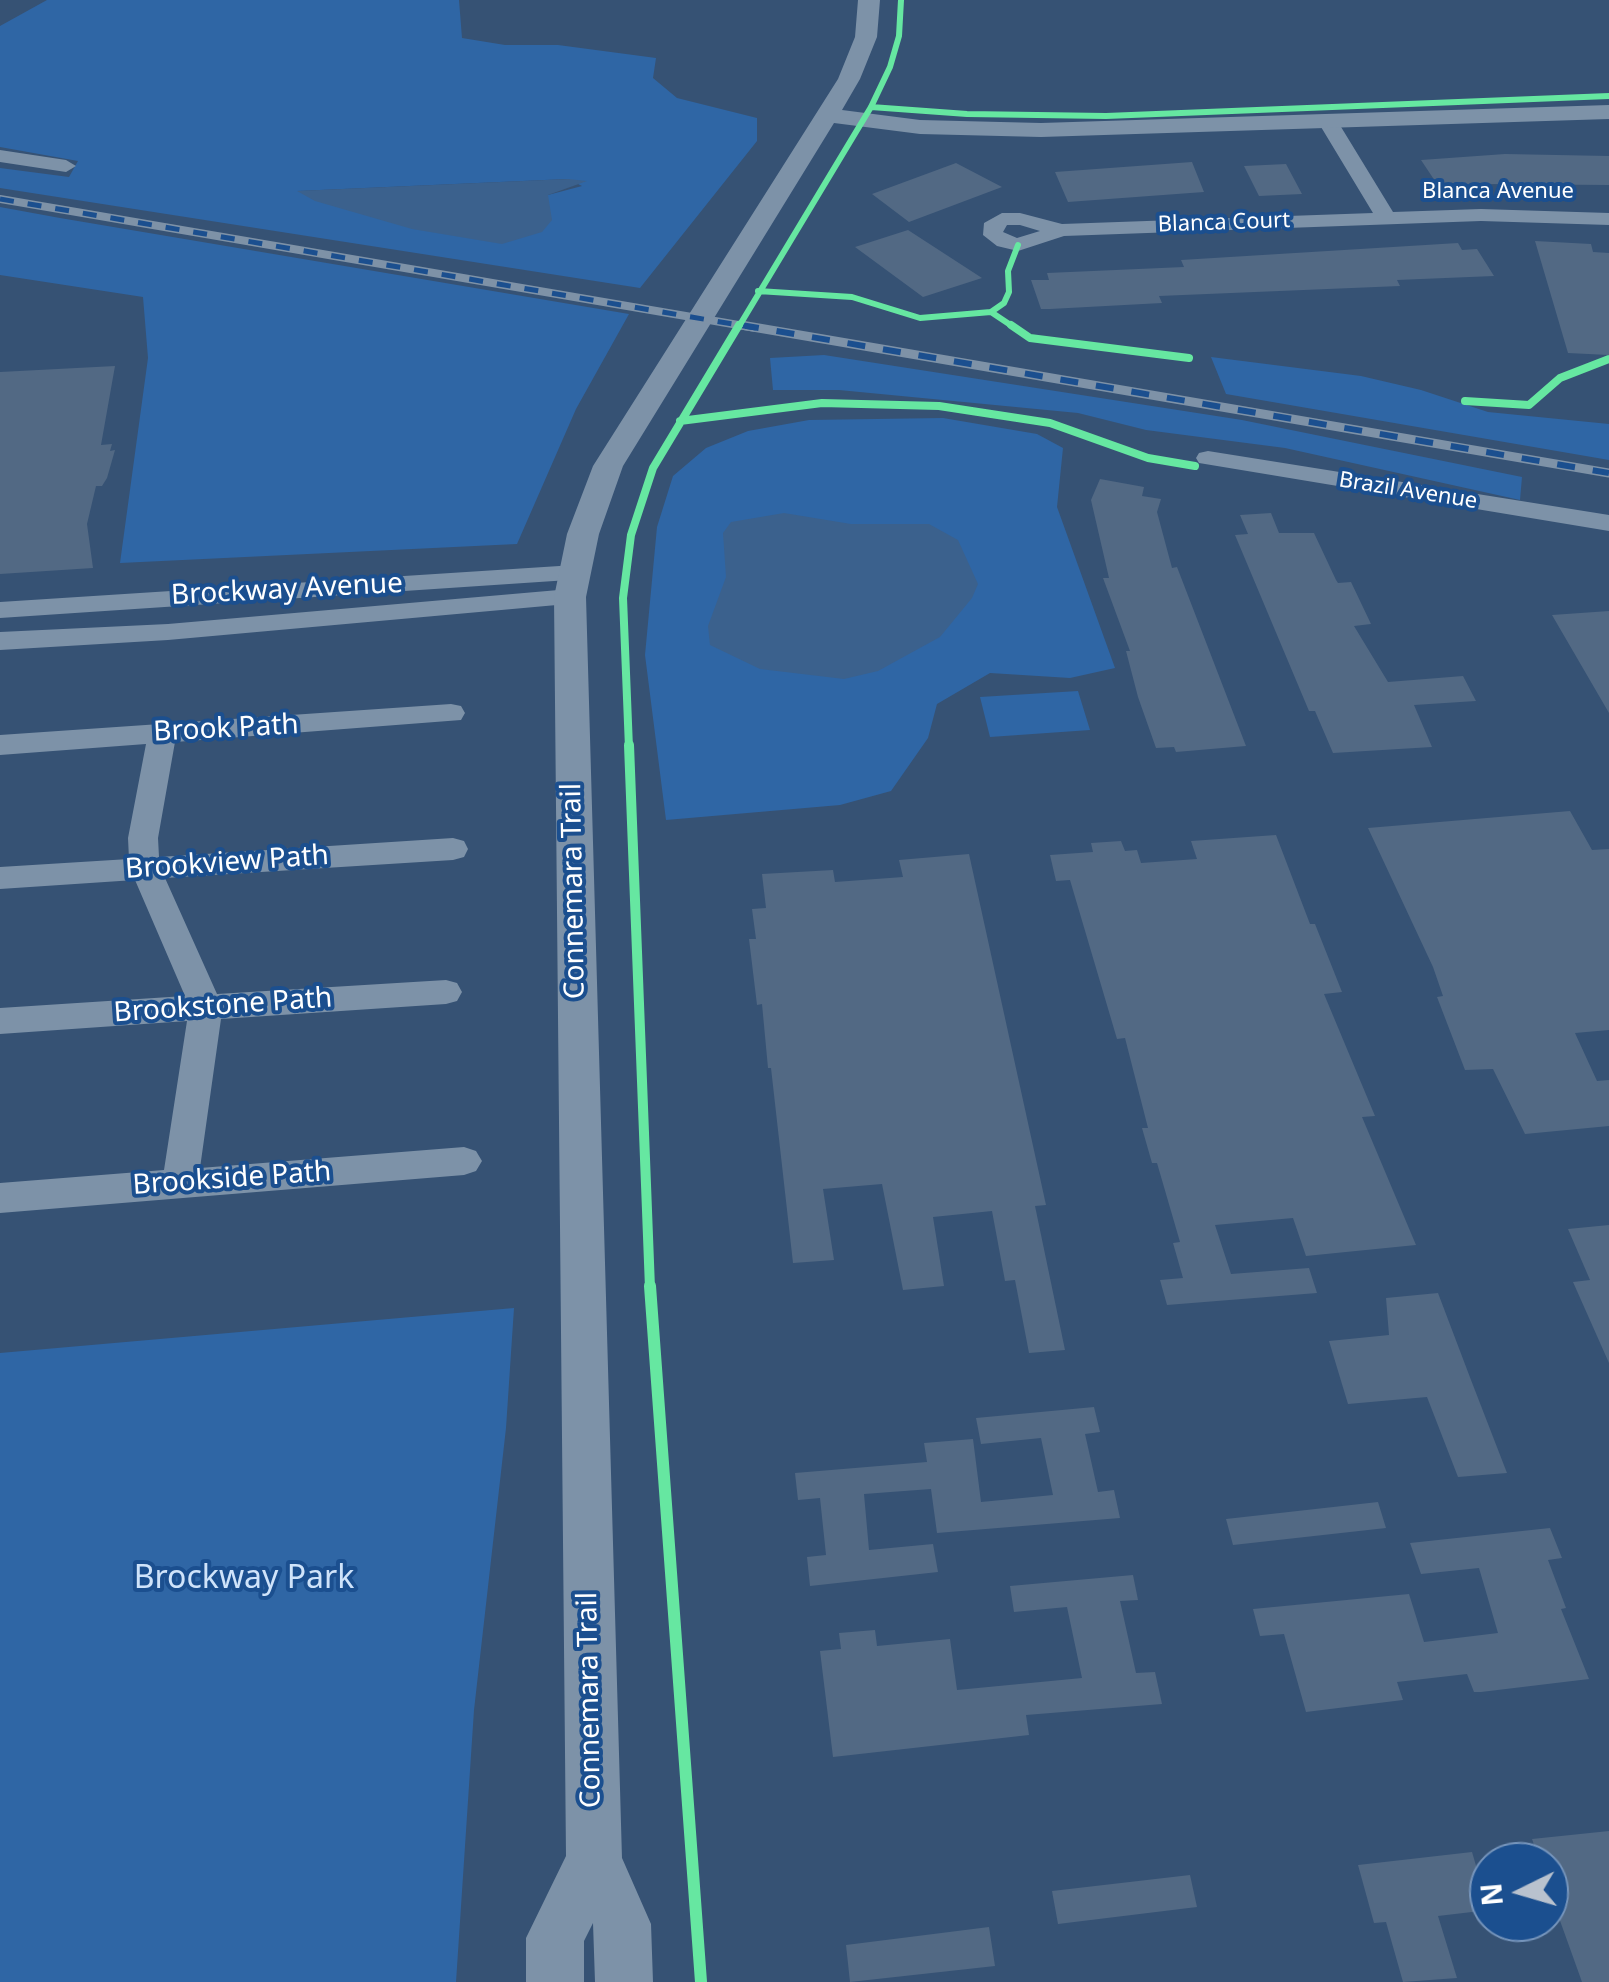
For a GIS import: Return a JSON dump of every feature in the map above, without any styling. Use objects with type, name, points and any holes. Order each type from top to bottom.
[{"type":"street","name":"Connemara Trail","points":[[624,1982],[622,1924],[594,1860],[572,585],[583,534],[608,466],[827,115],[861,53],[869,0]]},
{"type":"street","points":[[827,115],[920,127],[1042,130],[1609,112]]},
{"type":"street","points":[[1328,122],[1386,217]]},
{"type":"street","points":[[0,156],[66,166]]},
{"type":"street","name":"Blanca Avenue","points":[[1386,217],[1540,215],[1609,219]]},
{"type":"street","name":"Blanca Court","points":[[1062,230],[1386,217]]},
{"type":"street","name":"Brazil Avenue","points":[[1208,458],[1609,523]]},
{"type":"street","name":"Brockway Avenue","points":[[0,610],[572,585]]},
{"type":"street","name":"Brockway Avenue","points":[[0,640],[168,632],[572,585]]},
{"type":"street","name":"Brook Path","points":[[0,745],[451,713]]},
{"type":"street","points":[[163,732],[143,838],[145,869],[206,1007],[180,1182]]},
{"type":"street","name":"Brookview Path","points":[[0,878],[453,849]]},
{"type":"street","name":"Brookstone Path","points":[[0,1022],[446,992]]},
{"type":"street","name":"Brookside Path","points":[[0,1198],[464,1161]]},
{"type":"street","name":"Connemara Trail","points":[[556,1982],[555,1938],[594,1860]]},
{"type":"green space","points":[[47,0],[459,0],[462,38],[656,58],[653,78],[677,98],[757,118],[757,141],[640,288],[0,188],[0,168],[69,177],[78,161],[0,147],[0,26]],"holes":[[[568,179],[582,186],[548,195],[548,200],[298,191]]]},
{"type":"green space","points":[[0,207],[629,314],[576,409],[517,544],[120,563],[148,358],[143,297],[0,275]]},
{"type":"green space","points":[[824,355],[1242,420],[1522,477],[1520,500],[1285,448],[1146,430],[1078,413],[839,390],[773,390],[770,358]]},
{"type":"green space","points":[[1211,357],[1361,376],[1488,412],[1609,424],[1609,460],[1226,394]]},
{"type":"green space","points":[[943,418],[1037,434],[1063,448],[1057,507],[1115,668],[1070,678],[990,673],[937,704],[928,738],[891,791],[840,805],[666,820],[645,655],[657,527],[673,476],[706,448],[748,431],[809,420]]},
{"type":"green space","points":[[1078,691],[1090,730],[990,737],[980,697]]},
{"type":"green space","name":"Brockway Park","points":[[514,1308],[506,1428],[474,1710],[456,1982],[0,1982],[0,1353]]},
{"type":"shaded area","points":[[587,181],[548,195],[552,220],[542,232],[502,244],[412,229],[315,201],[297,191]]},
{"type":"shaded area","points":[[784,513],[851,524],[929,524],[958,540],[978,584],[972,598],[940,637],[878,671],[844,679],[760,669],[710,645],[708,626],[726,577],[723,533],[731,522]]},
{"type":"building","points":[[1505,154],[1609,156],[1609,185],[1482,184],[1485,187],[1441,190],[1421,160]]},
{"type":"building","points":[[1192,162],[1204,192],[1068,202],[1055,172]]},
{"type":"building","points":[[956,163],[1002,187],[909,222],[872,194]]},
{"type":"building","points":[[1286,164],[1302,194],[1259,196],[1244,166]]},
{"type":"building","points":[[908,230],[982,278],[923,297],[855,247]]},
{"type":"building","points":[[1535,241],[1591,244],[1593,252],[1609,253],[1609,355],[1568,353]]},
{"type":"building","points":[[1458,243],[1462,250],[1477,249],[1494,276],[1397,280],[1400,286],[1159,296],[1162,303],[1050,309],[1041,309],[1031,280],[1049,280],[1047,273],[1184,267],[1181,260]]},
{"type":"building","points":[[115,366],[101,445],[112,444],[110,451],[115,450],[107,478],[102,486],[96,486],[87,524],[93,568],[0,574],[0,372]]},
{"type":"building","points":[[1100,479],[1144,487],[1142,496],[1161,499],[1157,512],[1172,568],[1177,567],[1246,746],[1176,752],[1174,747],[1156,748],[1138,697],[1126,651],[1130,651],[1103,578],[1109,578],[1091,500]]},
{"type":"building","points":[[1271,513],[1279,533],[1314,533],[1338,583],[1351,582],[1371,624],[1354,626],[1388,682],[1463,676],[1476,701],[1414,705],[1432,747],[1333,753],[1315,711],[1309,711],[1235,535],[1248,534],[1240,515]]},
{"type":"building","points":[[1609,611],[1609,713],[1552,615]]},
{"type":"building","points":[[1570,811],[1592,850],[1609,849],[1609,1030],[1575,1033],[1597,1081],[1609,1080],[1609,1126],[1525,1134],[1493,1069],[1465,1070],[1437,997],[1443,996],[1433,967],[1368,828]]},
{"type":"building","points":[[1276,835],[1310,924],[1315,924],[1342,992],[1324,994],[1375,1116],[1362,1117],[1416,1245],[1306,1256],[1293,1218],[1215,1225],[1231,1274],[1309,1268],[1317,1293],[1167,1305],[1160,1280],[1183,1278],[1173,1243],[1180,1242],[1157,1163],[1152,1163],[1142,1128],[1148,1128],[1125,1038],[1117,1039],[1070,880],[1056,881],[1050,855],[1093,852],[1091,843],[1121,841],[1125,851],[1137,850],[1141,863],[1197,859],[1191,841]]},
{"type":"building","points":[[969,854],[1046,1205],[1035,1206],[1065,1350],[1029,1353],[1015,1280],[1005,1281],[992,1211],[933,1217],[944,1286],[903,1290],[882,1184],[823,1189],[834,1260],[793,1263],[771,1068],[762,1004],[757,1005],[749,939],[756,939],[752,909],[766,908],[762,874],[833,870],[835,882],[903,877],[899,860]]},
{"type":"building","points":[[1609,1225],[1609,1363],[1573,1282],[1590,1280],[1568,1229]]},
{"type":"building","points":[[1438,1293],[1507,1473],[1458,1477],[1427,1397],[1348,1404],[1329,1341],[1389,1335],[1386,1298]]},
{"type":"building","points":[[1094,1407],[1100,1432],[1085,1434],[1098,1492],[1114,1490],[1120,1518],[937,1533],[931,1489],[864,1494],[869,1550],[933,1544],[938,1572],[810,1586],[807,1557],[826,1555],[820,1498],[798,1500],[795,1473],[927,1462],[924,1443],[973,1439],[981,1502],[1053,1495],[1041,1438],[981,1444],[976,1418]]},
{"type":"building","points":[[1378,1502],[1386,1528],[1233,1545],[1226,1519]]},
{"type":"building","points":[[1550,1528],[1562,1558],[1548,1560],[1566,1608],[1561,1609],[1589,1679],[1481,1692],[1474,1692],[1467,1674],[1397,1682],[1403,1700],[1306,1712],[1284,1634],[1260,1636],[1253,1609],[1409,1594],[1424,1642],[1498,1633],[1479,1568],[1421,1574],[1410,1543]]},
{"type":"building","points":[[1133,1575],[1138,1600],[1120,1601],[1136,1673],[1155,1672],[1162,1704],[1026,1715],[1029,1735],[833,1757],[820,1651],[841,1649],[839,1633],[875,1630],[877,1646],[950,1639],[957,1690],[1082,1678],[1067,1607],[1014,1612],[1010,1586]]},
{"type":"building","points":[[1609,1831],[1609,1982],[1582,1982],[1568,1942],[1569,1842],[1532,1839]]},
{"type":"building","points":[[1469,1852],[1469,1912],[1438,1916],[1457,1978],[1403,1982],[1386,1922],[1374,1923],[1358,1865]]},
{"type":"building","points":[[1190,1875],[1197,1907],[1058,1924],[1052,1891]]},
{"type":"building","points":[[989,1927],[995,1966],[850,1982],[846,1945]]},
{"type":"railway","points":[[0,199],[756,328]]},
{"type":"railway","points":[[741,325],[1609,473]]},
{"type":"cycle path","points":[[701,1982],[649,1273],[623,598],[631,535],[653,468],[871,107],[890,67],[899,36],[901,0]]},
{"type":"cycle path","points":[[871,107],[967,114],[1106,116],[1609,96]]},
{"type":"cycle path","points":[[758,291],[852,297],[920,318],[991,312],[1004,303],[1009,292],[1008,271],[1018,245]]},
{"type":"cycle path","points":[[991,312],[1030,338],[1189,358]]},
{"type":"cycle path","points":[[1465,401],[1529,405],[1560,378],[1609,359]]},
{"type":"cycle path","points":[[680,421],[822,403],[939,406],[1050,423],[1148,458],[1195,466]]}]
